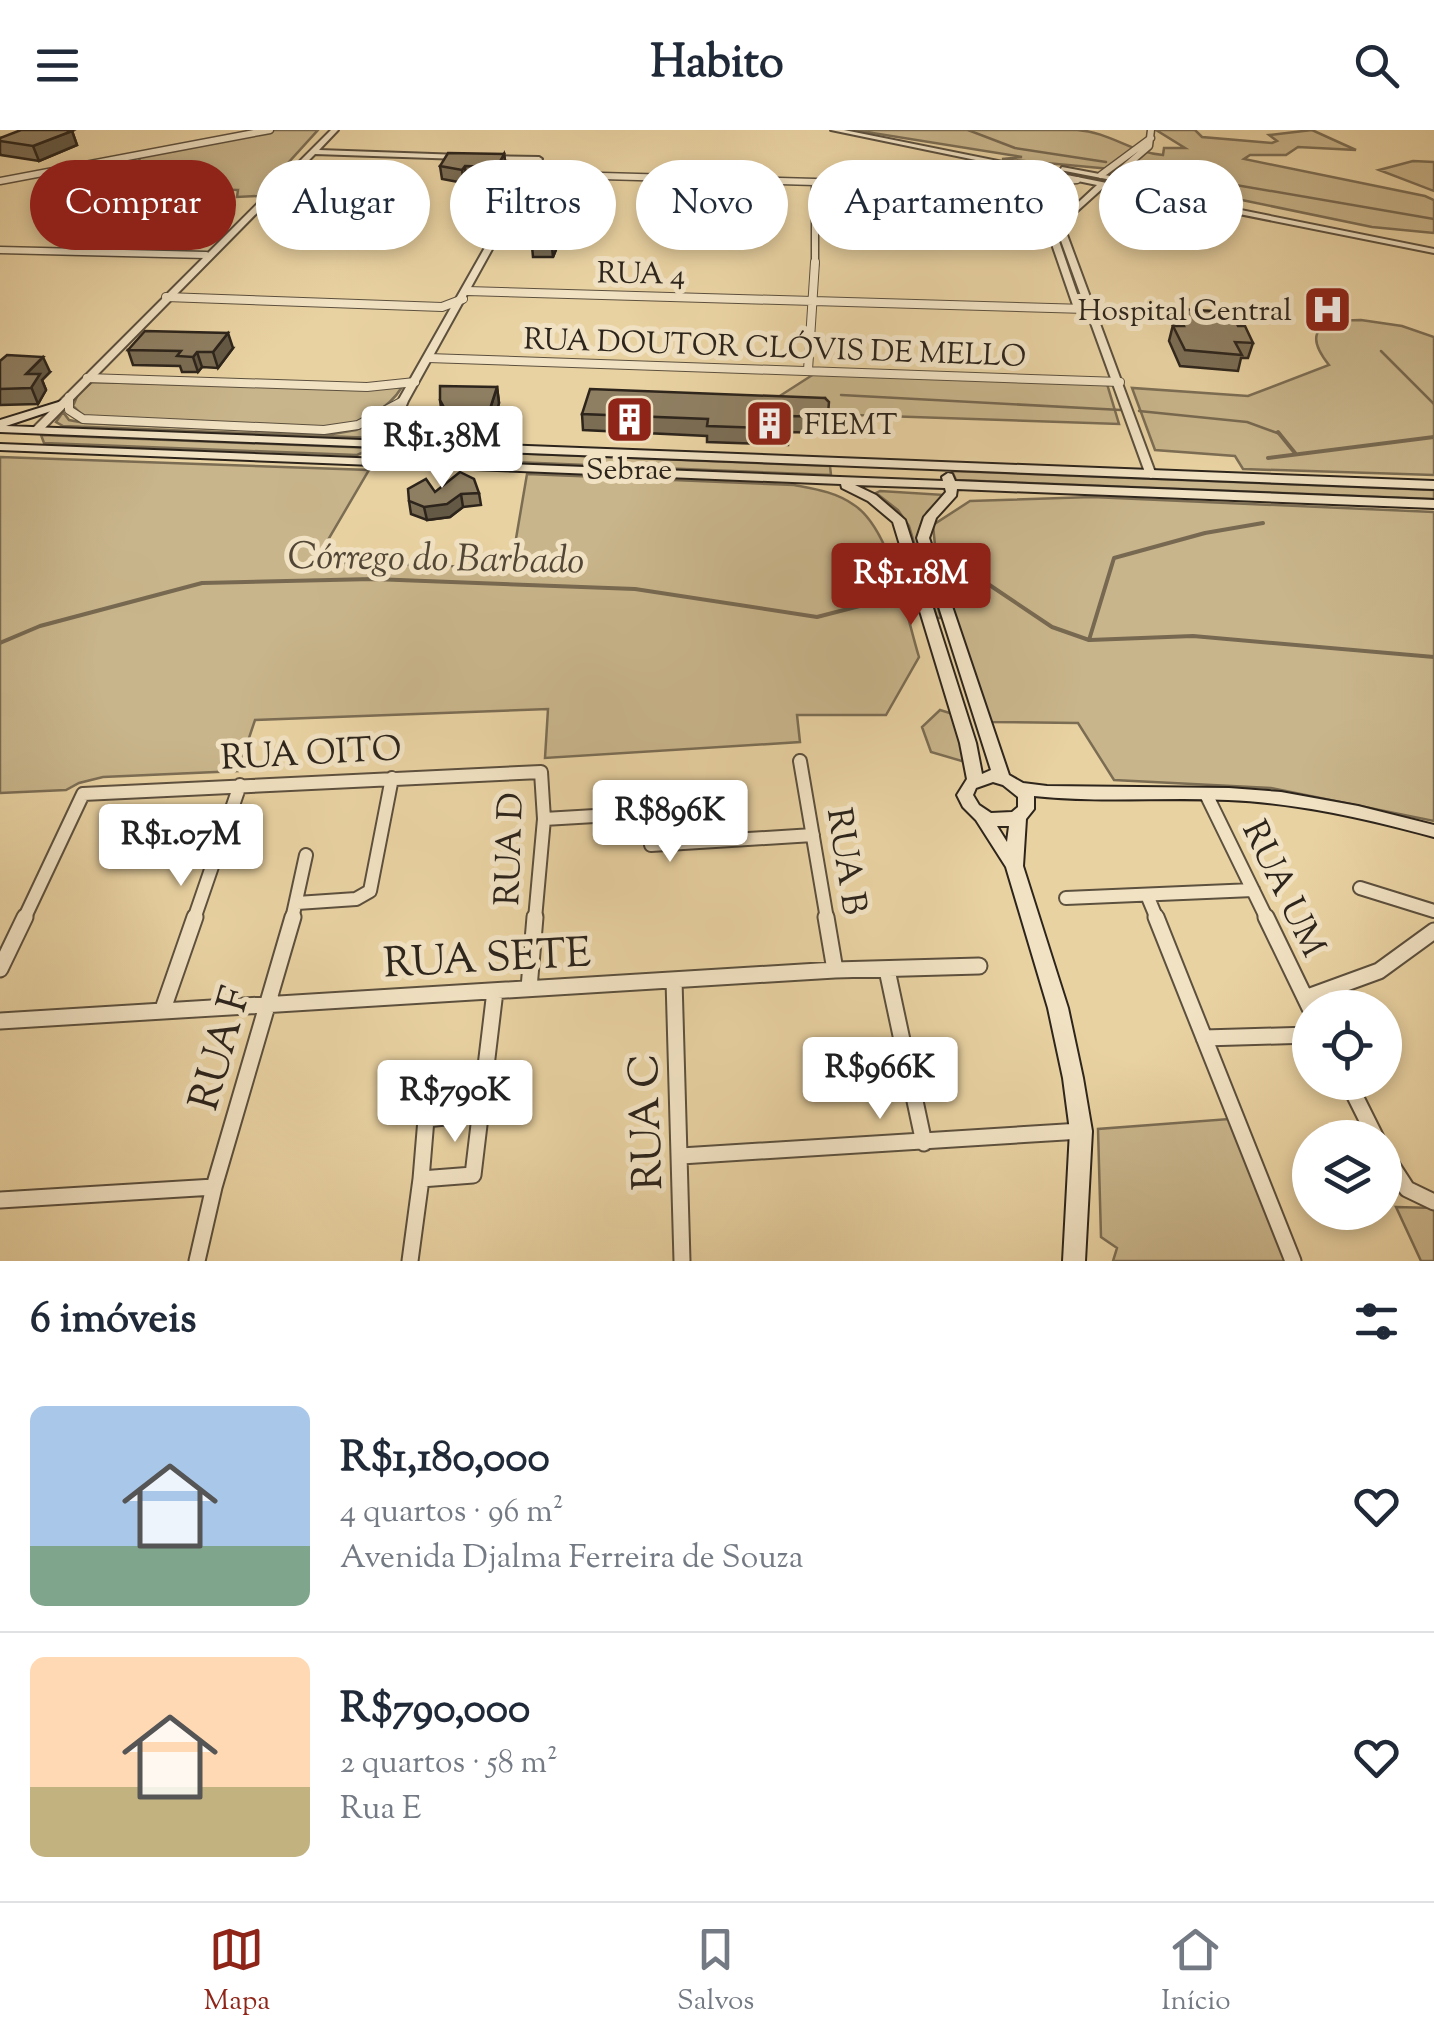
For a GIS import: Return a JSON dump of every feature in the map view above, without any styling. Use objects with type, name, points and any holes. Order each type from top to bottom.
[{"type":"main road","points":[[0,427],[66,400]]},
{"type":"main road","points":[[393,424],[407,436],[436,448]]},
{"type":"main road","points":[[0,427],[384,446],[1434,485]]},
{"type":"main road","points":[[36,431],[32,441],[42,448]]},
{"type":"main road","points":[[344,462],[384,446]]},
{"type":"main road","points":[[0,447],[1434,504]]},
{"type":"main road","points":[[844,462],[834,471],[837,481],[872,498],[899,520],[1002,778]]},
{"type":"main road","points":[[934,466],[952,484],[952,494],[930,517],[922,538],[975,780]]},
{"type":"main road","points":[[946,502],[1004,487]]},
{"type":"main road","points":[[1074,1261],[1081,1131],[1058,1008],[1014,866],[982,816],[966,801],[966,789],[975,780],[1002,778],[1021,789],[1068,796],[1206,794],[1320,806],[1434,831]]},
{"type":"main road","points":[[1014,866],[1020,816],[1027,802],[1021,789]]},
{"type":"main road","points":[[982,816],[1000,821],[1068,796]]},
{"type":"street","points":[[0,181],[270,130]]},
{"type":"street","points":[[36,431],[335,130]]},
{"type":"street","points":[[834,130],[980,160]]},
{"type":"street","points":[[843,130],[1013,164],[1099,173]]},
{"type":"street","points":[[1129,160],[1146,150],[1149,133]]},
{"type":"street","points":[[312,152],[538,160]]},
{"type":"street","points":[[616,177],[808,183]]},
{"type":"street","points":[[1079,180],[1099,185]]},
{"type":"street","points":[[1078,308],[1048,221],[1096,184]]},
{"type":"street","points":[[1096,184],[1059,224],[1151,474]]},
{"type":"street","points":[[1243,206],[1434,248]]},
{"type":"street","points":[[1243,212],[1434,248]]},
{"type":"street","points":[[0,250],[206,256]]},
{"type":"street","points":[[384,446],[403,401],[489,250]]},
{"type":"street","points":[[808,370],[814,250]]},
{"type":"street","points":[[166,297],[442,306],[465,295]]},
{"type":"street","name":"RUA 4","points":[[465,295],[1091,309]]},
{"type":"street","points":[[442,306],[455,314]]},
{"type":"street","name":"RUA DOUTOR CLÓVIS DE MELLO","points":[[428,358],[1120,382]]},
{"type":"street","points":[[87,378],[367,387],[415,382]]},
{"type":"street","points":[[66,400],[69,410],[83,419],[324,430],[358,425],[403,401]]},
{"type":"street","name":"RUA B","points":[[800,760],[835,970]]},
{"type":"street","name":"RUA OITO","points":[[0,969],[83,794],[541,772]]},
{"type":"street","name":"RUA D","points":[[530,988],[544,818],[541,772]]},
{"type":"street","points":[[297,903],[356,899],[370,891],[392,778]]},
{"type":"street","points":[[162,1008],[240,784]]},
{"type":"street","name":"RUA UM","points":[[1206,794],[1302,990]]},
{"type":"street","points":[[544,818],[646,813],[651,845],[813,835]]},
{"type":"street","name":"RUA F","points":[[196,1261],[297,903],[306,855]]},
{"type":"street","points":[[1360,888],[1434,911]]},
{"type":"street","points":[[1066,898],[1254,890]]},
{"type":"street","points":[[1147,895],[1293,1261]]},
{"type":"street","points":[[1336,990],[1380,971],[1434,931]]},
{"type":"street","name":"RUA SETE","points":[[0,1020],[835,970],[979,966]]},
{"type":"street","points":[[886,970],[924,1143]]},
{"type":"street","name":"RUA C","points":[[674,980],[682,1261]]},
{"type":"street","points":[[421,1179],[474,1175],[496,991]]},
{"type":"street","points":[[1204,1038],[1292,1036]]},
{"type":"street","points":[[410,1261],[426,1119],[483,1113]]},
{"type":"street","points":[[681,1156],[1081,1131]]},
{"type":"street","points":[[1402,1182],[1429,1201]]},
{"type":"street","points":[[0,1200],[214,1188]]},
{"type":"shaded area","points":[[273,130],[318,130],[291,160],[256,160],[256,196],[237,197],[236,160],[139,160]]},
{"type":"shaded area","points":[[854,130],[1077,130],[1163,155],[1164,148],[1185,148],[1156,130],[1195,130],[1202,137],[1272,143],[1277,141],[1269,135],[1312,130],[1356,150],[1298,147],[1286,155],[1250,155],[1244,159],[1425,196],[1434,200],[1434,233],[1372,227],[1243,200],[1243,160],[1099,160],[1099,168],[1079,166],[1079,160],[1002,159],[1022,157]]},
{"type":"shaded area","points":[[1413,161],[1434,162],[1434,191],[1379,170]]},
{"type":"shaded area","points":[[1361,320],[1402,326],[1434,337],[1434,475],[1243,469],[1235,456],[1155,450],[1132,388],[1248,396],[1329,365],[1317,343],[1320,329],[1336,322]]},
{"type":"shaded area","points":[[814,374],[1107,384],[1119,424],[824,414],[775,399]]},
{"type":"shaded area","points":[[92,382],[402,387],[373,414],[335,429],[85,418],[73,406],[78,394]]},
{"type":"shaded area","points":[[63,412],[69,420],[85,423],[333,434],[356,430],[387,416],[376,438],[63,426],[56,422]]},
{"type":"shaded area","points":[[41,435],[374,448],[357,455],[44,443]]},
{"type":"shaded area","points":[[385,448],[830,466],[831,475],[370,456]]},
{"type":"shaded area","points":[[0,457],[369,470],[315,562],[511,568],[527,474],[794,485],[817,490],[854,505],[878,533],[895,574],[919,657],[886,715],[797,715],[800,742],[545,758],[548,709],[255,720],[238,771],[103,777],[66,790],[0,793]]},
{"type":"shaded area","points":[[952,471],[1434,490],[1434,499],[956,480]]},
{"type":"shaded area","points":[[876,493],[945,495],[927,512],[918,539],[941,618],[937,618],[909,526],[898,510]]},
{"type":"shaded area","points":[[1092,497],[1434,512],[1434,821],[1271,788],[1114,780],[1078,723],[987,722],[936,555],[933,525],[970,501]]},
{"type":"shaded area","points":[[940,710],[953,714],[965,762],[931,752],[922,727]]},
{"type":"shaded area","points":[[1229,1119],[1289,1261],[1113,1261],[1117,1248],[1101,1237],[1098,1129]]},
{"type":"shaded area","points":[[1402,1207],[1434,1208],[1434,1261],[1421,1261],[1402,1220]]},
{"type":"building","points":[[21,130],[72,131],[33,146],[0,141]]},
{"type":"building","points":[[448,153],[504,154],[501,160],[450,160],[450,168],[440,166]]},
{"type":"building","points":[[1177,309],[1233,316],[1238,326],[1245,326],[1253,343],[1235,342],[1242,355],[1185,350],[1173,326],[1184,326]]},
{"type":"building","points":[[145,331],[228,333],[213,352],[197,352],[193,357],[177,356],[181,351],[128,350]]},
{"type":"building","points":[[7,355],[43,357],[26,374],[40,374],[31,388],[0,389],[0,361]]},
{"type":"building","points":[[440,386],[497,387],[490,409],[446,411],[440,400]]},
{"type":"building","points":[[590,389],[825,398],[829,402],[828,414],[823,417],[790,416],[789,429],[707,426],[708,419],[582,414]]},
{"type":"building","points":[[460,472],[474,479],[479,493],[461,494],[447,504],[424,507],[409,501],[408,489],[426,479],[435,492]]},
{"type":"waterway","points":[[968,130],[1015,148],[1099,161]]},
{"type":"waterway","points":[[1243,186],[1434,219]]},
{"type":"waterway","name":"Córrego do Barbado","points":[[1381,351],[1434,404]]},
{"type":"waterway","points":[[841,395],[1121,410]]},
{"type":"waterway","points":[[1139,411],[1247,422],[1279,434]]},
{"type":"waterway","points":[[1279,434],[1295,453]]},
{"type":"waterway","name":"Córrego do Barbado","points":[[1268,458],[1434,437]]},
{"type":"waterway","name":"Córrego do Barbado","points":[[988,584],[1052,627],[1089,640],[1114,558],[1205,533],[1263,523]]},
{"type":"waterway","name":"Córrego do Barbado","points":[[0,643],[40,626],[202,583],[373,579],[635,589],[817,617],[875,602]]},
{"type":"waterway","points":[[1090,640],[1193,636],[1434,657]]},
{"type":"place","name":"Hospital Central","points":[[1327,310]]},
{"type":"place","name":"Sebrae","points":[[629,420]]},
{"type":"place","name":"FIEMT","points":[[769,424]]}]
